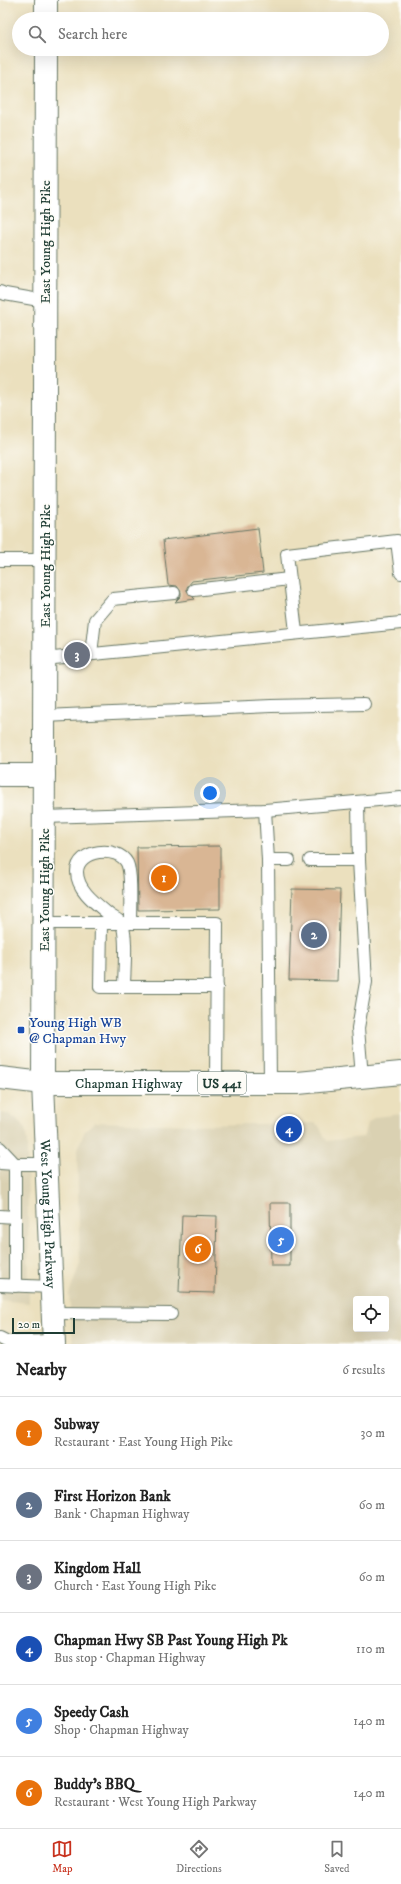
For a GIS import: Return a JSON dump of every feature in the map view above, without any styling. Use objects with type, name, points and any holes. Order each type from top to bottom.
[{"type":"main road","points":[[46,0],[46,12]]},
{"type":"main road","name":"East Young High Pike","points":[[43,1083],[46,56]]},
{"type":"main road","points":[[0,775],[44,776]]},
{"type":"main road","name":"Chapman Highway","points":[[0,1078],[43,1083],[298,1083],[401,1073]]},
{"type":"main road","name":"West Young High Parkway","points":[[43,1083],[53,1287],[54,1342]]},
{"type":"lane","points":[[0,292],[45,301]]},
{"type":"lane","points":[[296,632],[287,554],[397,541],[401,573]]},
{"type":"lane","points":[[0,560],[45,560]]},
{"type":"lane","points":[[194,590],[289,579]]},
{"type":"lane","points":[[91,654],[95,620],[113,599],[174,593]]},
{"type":"lane","points":[[44,658],[296,632],[401,623]]},
{"type":"lane","points":[[44,716],[271,706],[364,704]]},
{"type":"lane","points":[[44,817],[265,810],[358,803],[401,798]]},
{"type":"lane","points":[[358,803],[359,860],[366,982],[358,1028],[362,1077]]},
{"type":"lane","points":[[265,810],[268,860],[270,1083]]},
{"type":"lane","points":[[124,987],[124,935],[126,923],[129,872],[126,862],[118,855],[103,851],[90,854],[79,862],[77,872],[83,890],[126,923]]},
{"type":"lane","points":[[268,860],[289,860]]},
{"type":"lane","points":[[310,860],[359,860]]},
{"type":"lane","points":[[44,923],[217,923],[216,1083]]},
{"type":"lane","points":[[101,923],[100,986],[217,987]]},
{"type":"lane","points":[[0,1148],[15,1164],[15,1286]]},
{"type":"lane","points":[[0,1163],[47,1164]]},
{"type":"lane","points":[[0,1216],[15,1217]]},
{"type":"lane","points":[[0,1285],[53,1287]]},
{"type":"lane","points":[[54,1313],[171,1314]]},
{"type":"lane","points":[[0,1338],[8,1342],[54,1342]]},
{"type":"shaded area","points":[[0,1113],[8,1114],[17,1120],[25,1129],[27,1142],[29,1303],[0,1300]]},
{"type":"shaded area","points":[[401,1114],[401,1344],[73,1344],[69,1294],[80,1264],[77,1149],[85,1131],[95,1122],[192,1125],[315,1123],[319,1126],[327,1141],[363,1137],[367,1124],[375,1117]]},
{"type":"building","points":[[258,528],[263,573],[192,581],[187,587],[187,591],[195,599],[175,602],[181,596],[181,592],[177,586],[168,585],[163,540]]},
{"type":"building","points":[[220,846],[220,909],[138,910],[137,847]]},
{"type":"building","points":[[292,889],[340,890],[337,981],[289,980]]},
{"type":"building","points":[[270,1203],[290,1203],[290,1266],[271,1266]]},
{"type":"building","points":[[182,1215],[217,1216],[215,1293],[179,1292]]},
{"type":"place","name":"Kingdom Hall","points":[[77,655]]},
{"type":"place","name":"Subway","points":[[164,878]]},
{"type":"place","name":"First Horizon Bank","points":[[314,935]]},
{"type":"place","name":"Young High WB @ Chapman Hwy","points":[[21,1030]]},
{"type":"place","name":"Chapman Hwy SB Past Young High Pk","points":[[289,1129]]},
{"type":"place","name":"Speedy Cash","points":[[281,1240]]},
{"type":"place","name":"Buddy's BBQ","points":[[198,1249]]}]
